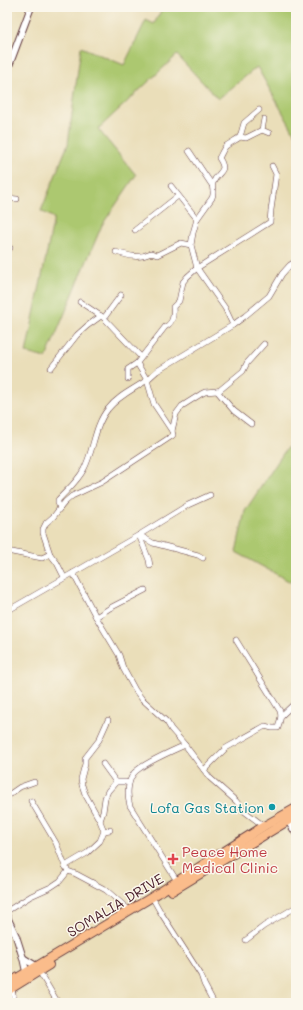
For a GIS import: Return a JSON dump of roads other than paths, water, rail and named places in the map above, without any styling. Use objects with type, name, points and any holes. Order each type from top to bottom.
[{"type":"main road","name":"SOMALIA DRIVE","points":[[8,988],[268,832],[296,808]]},
{"type":"main road","name":"SOMALIA DRIVE","points":[[38,969],[62,952],[130,911],[153,900],[177,881],[264,826],[296,816]]},
{"type":"street","points":[[7,71],[10,54],[31,7]]},
{"type":"street","points":[[240,137],[244,122],[259,110]]},
{"type":"street","points":[[262,130],[264,119]]},
{"type":"street","points":[[212,185],[222,171],[223,164],[219,158],[226,146],[240,137],[246,138],[262,130],[269,132]]},
{"type":"street","points":[[189,152],[212,185],[214,194],[197,219],[191,245],[197,268],[224,308],[233,325]]},
{"type":"street","points":[[128,379],[128,369],[137,363],[165,327],[171,322],[174,316],[173,308],[179,301],[183,282],[187,277],[197,268],[270,222],[270,210],[276,174],[272,166]]},
{"type":"street","points":[[171,186],[197,219]]},
{"type":"street","points":[[135,230],[178,196]]},
{"type":"street","points":[[7,198],[17,199]]},
{"type":"street","points":[[116,252],[128,256],[144,256],[151,253],[157,255],[181,244],[191,245]]},
{"type":"street","points":[[60,508],[58,500],[84,469],[101,418],[117,398],[147,380],[157,371],[233,325],[269,296],[282,274],[296,261]]},
{"type":"street","points":[[51,368],[77,335],[87,326],[102,317],[121,295]]},
{"type":"street","points":[[80,302],[102,317],[141,357]]},
{"type":"street","points":[[64,577],[57,563],[50,554],[43,533],[46,523],[72,496],[102,482],[168,440],[172,436],[176,414],[182,406],[205,392],[217,392],[243,371],[247,363],[264,344]]},
{"type":"street","points":[[137,363],[147,380],[154,404],[172,431]]},
{"type":"street","points":[[217,392],[234,411],[251,424]]},
{"type":"street","points":[[7,611],[188,505],[210,495]]},
{"type":"street","points":[[139,535],[153,543],[198,555],[203,558]]},
{"type":"street","points":[[139,535],[150,566]]},
{"type":"street","points":[[7,551],[42,558],[50,554]]},
{"type":"street","points":[[72,573],[119,655],[122,668],[135,690],[142,699],[167,722],[210,778],[236,801],[244,811],[264,826]]},
{"type":"street","points":[[96,617],[145,590]]},
{"type":"street","points":[[204,770],[226,748],[238,740],[265,726],[278,728],[281,716],[280,711],[236,640]]},
{"type":"street","points":[[281,716],[296,702]]},
{"type":"street","points":[[65,866],[87,853],[100,841],[104,831],[85,794],[81,779],[85,758],[99,740],[108,720]]},
{"type":"street","points":[[177,881],[130,806],[128,800],[129,783],[134,772],[146,764],[185,745]]},
{"type":"street","points":[[103,764],[116,782]]},
{"type":"street","points":[[7,796],[20,787],[34,782]]},
{"type":"street","points":[[100,821],[108,791],[116,782],[129,783]]},
{"type":"street","points":[[31,802],[56,844],[68,871],[106,890],[130,911]]},
{"type":"street","points":[[286,818],[296,833]]},
{"type":"street","points":[[104,831],[110,830]]},
{"type":"street","points":[[7,911],[31,896],[51,887],[60,881],[68,871]]},
{"type":"street","points":[[153,900],[201,975],[214,1003]]},
{"type":"street","points":[[246,940],[264,926],[296,907]]},
{"type":"street","points":[[7,917],[16,936],[23,958],[26,976]]},
{"type":"street","points":[[23,958],[38,969],[58,1003]]},
{"type":"street","points":[[8,988],[14,993],[10,1003]]},
{"type":"place","name":"Lofa Gas Station","points":[[272,807]]},
{"type":"place","name":"Peace Home Medical Clinic","points":[[173,859]]}]
